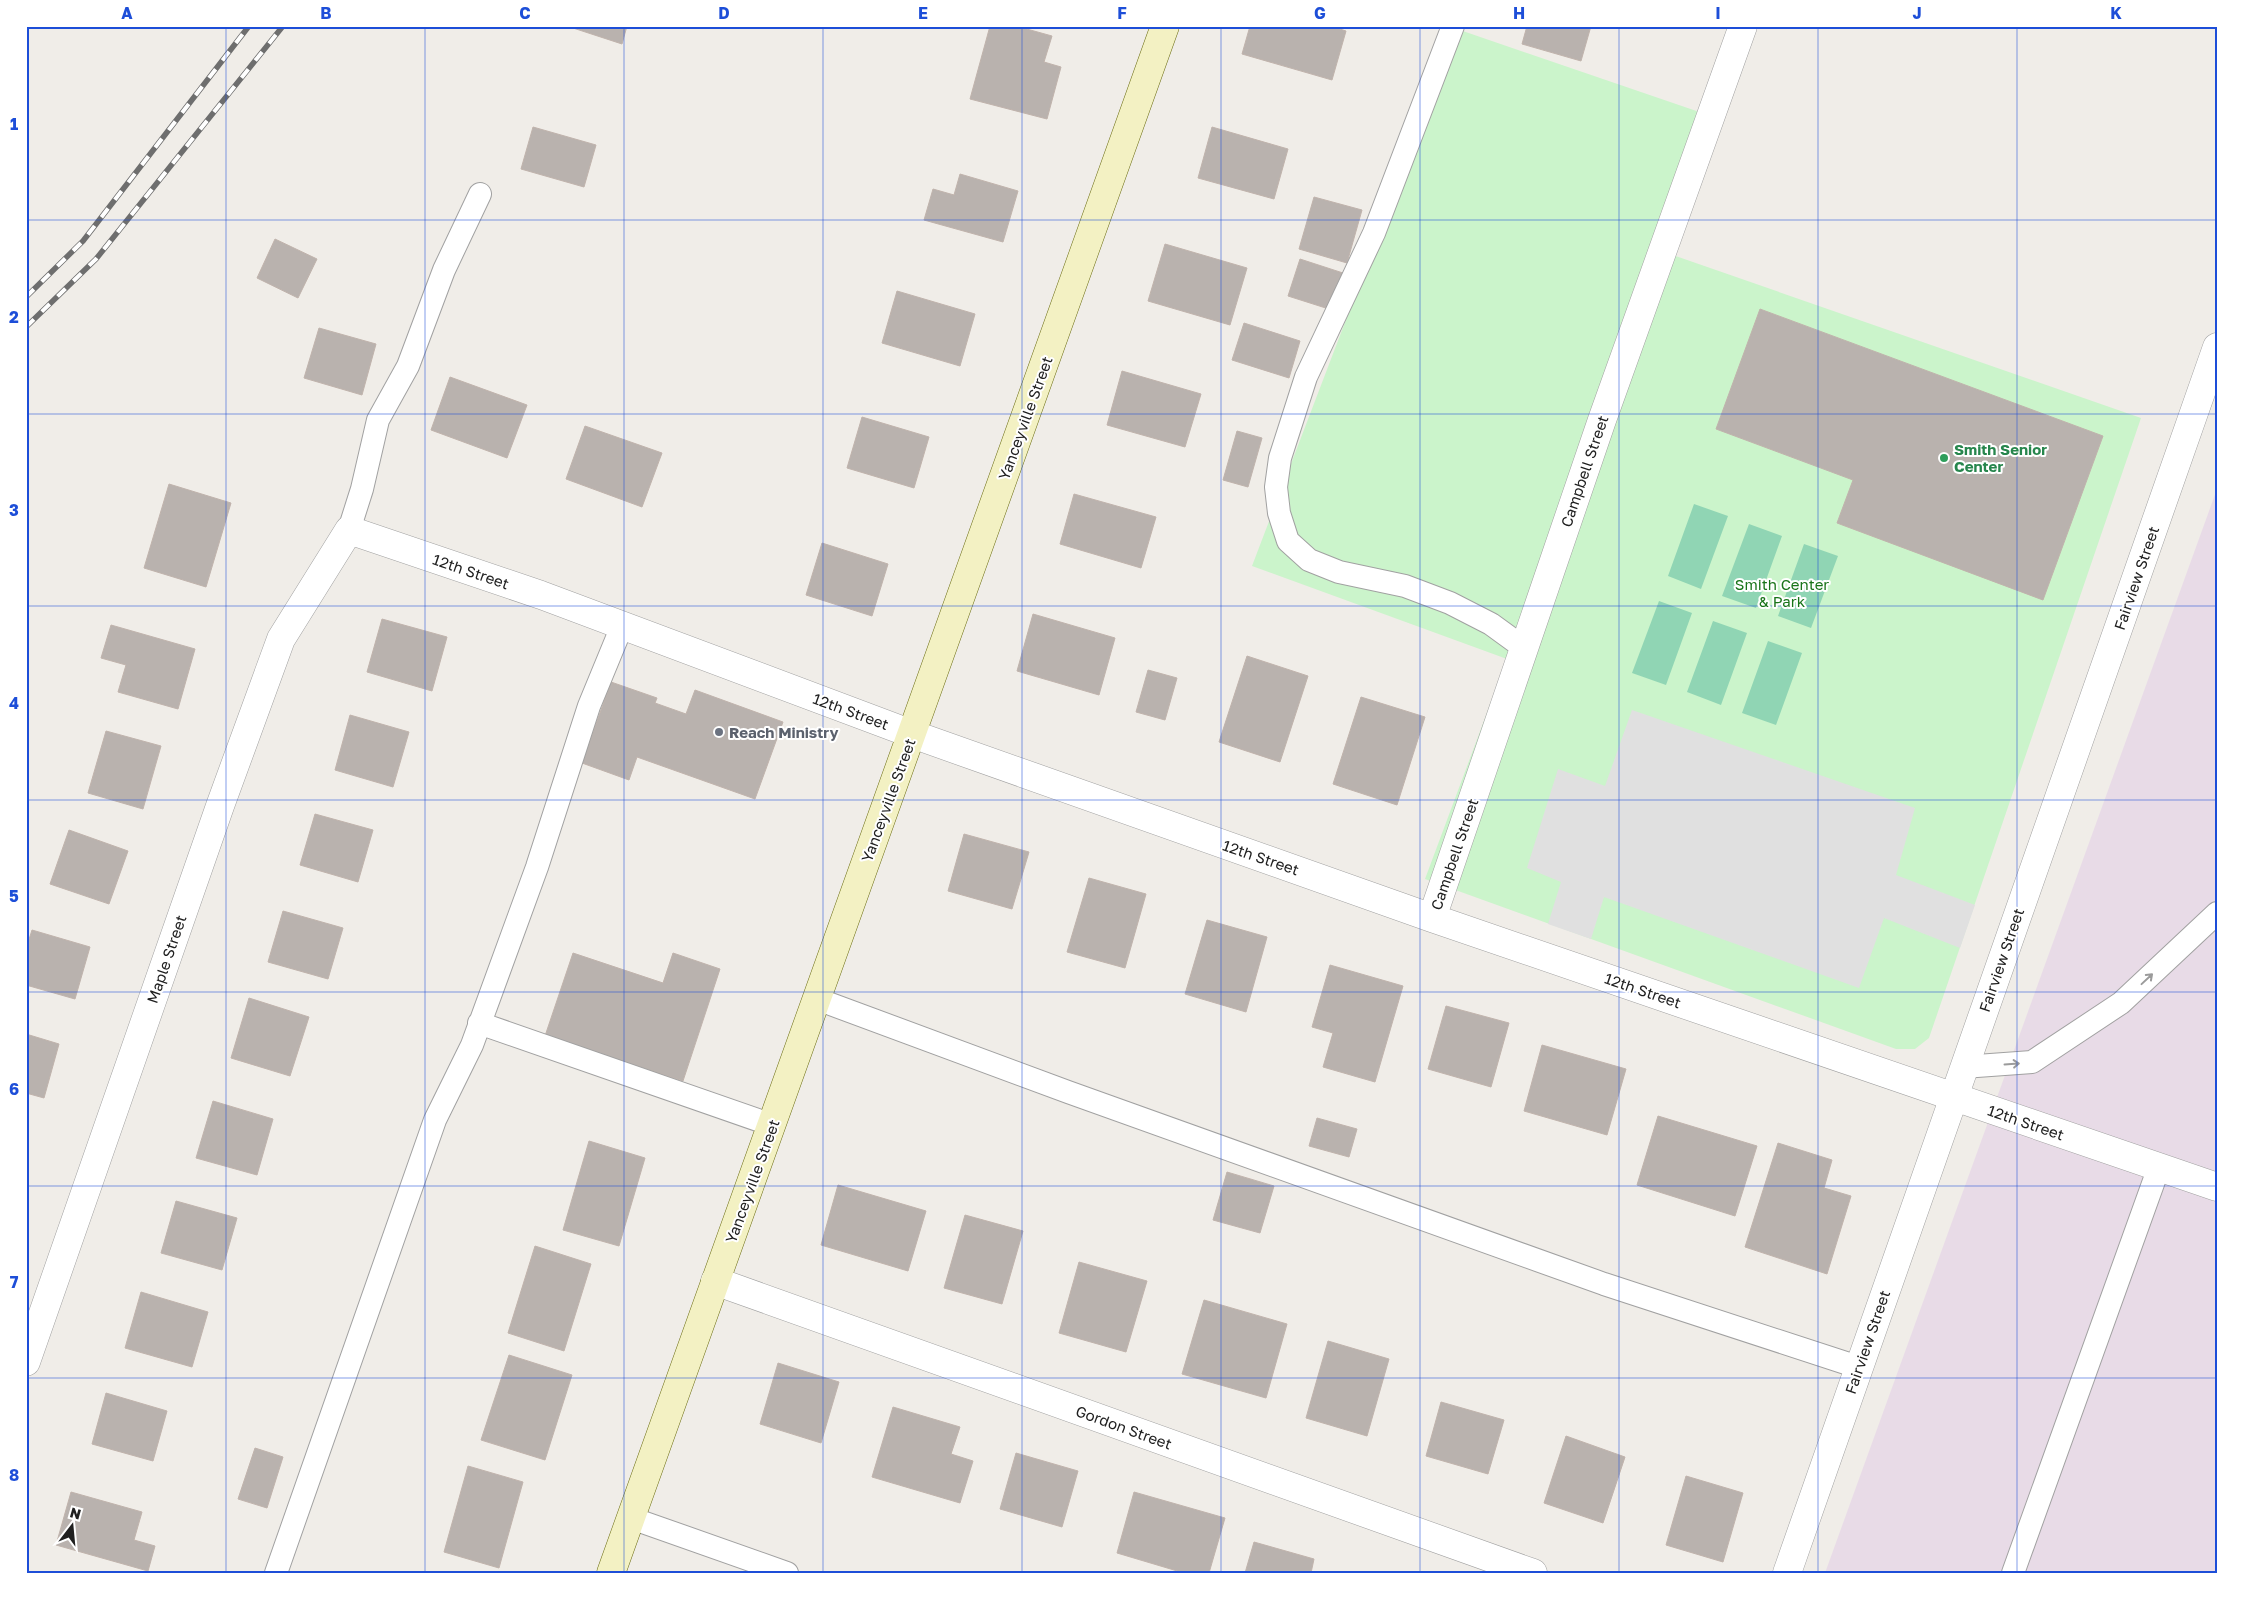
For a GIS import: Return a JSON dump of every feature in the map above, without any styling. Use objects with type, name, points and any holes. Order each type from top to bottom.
[{"type":"main road","name":"Yanceyville Street","points":[[611,1573],[1165,26]]},
{"type":"street","name":"Campbell Street","points":[[1432,918],[1602,420],[1743,26]]},
{"type":"street","name":"Fairview Street","points":[[1787,1573],[2217,347]]},
{"type":"street","name":"12th Street","points":[[348,530],[541,595],[912,734],[1432,918],[2217,1187]]},
{"type":"street","name":"Maple Street","points":[[26,1362],[220,806],[281,640],[348,530]]},
{"type":"street","name":"Gordon Street","points":[[716,1281],[1533,1573]]},
{"type":"lane","points":[[1453,26],[1374,233],[1303,386],[1280,458],[1276,487],[1277,496],[1279,513],[1288,541],[1309,560],[1339,572],[1405,586],[1450,604],[1491,624],[1524,648]]},
{"type":"lane","points":[[348,530],[362,489],[378,420],[408,366],[444,270],[480,194]]},
{"type":"lane","points":[[276,1573],[435,1120],[472,1045],[537,867],[589,706],[622,626]]},
{"type":"lane","points":[[1963,1067],[2032,1062],[2120,1004],[2217,913]]},
{"type":"lane","points":[[817,999],[1068,1092],[1604,1284],[1858,1367]]},
{"type":"lane","points":[[479,1024],[772,1125]]},
{"type":"lane","points":[[2013,1573],[2160,1167]]},
{"type":"lane","points":[[631,1518],[787,1573]]},
{"type":"shaded area","points":[[2217,489],[2217,1573],[1825,1573]]},
{"type":"shaded area","points":[[1632,710],[1915,808],[1896,875],[1975,905],[1960,948],[1884,918],[1859,988],[1604,897],[1591,939],[1548,924],[1561,882],[1527,868],[1558,769],[1605,786]]},
{"type":"green space","name":"Smith Center & Park","points":[[1457,29],[1714,117],[1667,253],[2141,418],[1929,1038],[1915,1049],[1896,1049],[1425,879],[1507,659],[1252,566]]},
{"type":"green space","points":[[1694,504],[1728,516],[1701,589],[1668,576]]},
{"type":"green space","points":[[1749,524],[1782,536],[1756,608],[1722,596]]},
{"type":"green space","points":[[1804,544],[1838,556],[1811,628],[1778,616]]},
{"type":"green space","points":[[1659,601],[1692,613],[1666,685],[1632,673]]},
{"type":"green space","points":[[1713,621],[1747,633],[1721,705],[1687,692]]},
{"type":"green space","points":[[1768,641],[1802,653],[1776,725],[1742,713]]},
{"type":"building","points":[[567,26],[627,26],[622,44]]},
{"type":"building","points":[[990,26],[1016,26],[1052,36],[1044,62],[1061,67],[1047,119],[970,99]]},
{"type":"building","points":[[1250,26],[1331,26],[1346,31],[1332,80],[1242,54]]},
{"type":"building","points":[[1527,26],[1591,26],[1581,61],[1522,44]]},
{"type":"building","points":[[533,127],[596,145],[584,187],[521,169]]},
{"type":"building","points":[[1212,127],[1288,149],[1274,199],[1198,178]]},
{"type":"building","points":[[960,174],[1018,191],[1003,242],[924,220],[933,189],[954,195]]},
{"type":"building","points":[[1314,197],[1362,210],[1347,263],[1299,249]]},
{"type":"building","points":[[275,239],[317,259],[298,298],[257,278]]},
{"type":"building","points":[[1165,244],[1247,268],[1230,325],[1148,301]]},
{"type":"building","points":[[1300,259],[1343,273],[1332,310],[1288,296]]},
{"type":"building","points":[[897,291],[975,314],[960,366],[882,343]]},
{"type":"building","name":"Smith Senior Center","points":[[1760,309],[2103,436],[2043,600],[1837,523],[1853,480],[1716,429]]},
{"type":"building","points":[[1244,323],[1300,341],[1289,378],[1232,360]]},
{"type":"building","points":[[319,328],[376,344],[362,395],[304,378]]},
{"type":"building","points":[[1122,371],[1201,394],[1185,447],[1107,425]]},
{"type":"building","points":[[450,377],[527,405],[507,458],[431,430]]},
{"type":"building","points":[[862,417],[929,437],[914,488],[847,468]]},
{"type":"building","points":[[585,426],[662,453],[642,507],[566,479]]},
{"type":"building","points":[[1237,431],[1262,438],[1248,487],[1223,480]]},
{"type":"building","points":[[169,484],[231,503],[206,587],[144,568]]},
{"type":"building","points":[[1074,494],[1156,517],[1141,568],[1060,544]]},
{"type":"building","points":[[822,543],[888,564],[872,616],[806,595]]},
{"type":"building","points":[[1033,614],[1115,638],[1099,695],[1017,671]]},
{"type":"building","points":[[382,619],[447,637],[432,691],[367,672]]},
{"type":"building","points":[[111,625],[195,649],[178,709],[118,692],[126,665],[101,658]]},
{"type":"building","points":[[1247,656],[1308,676],[1280,762],[1219,742]]},
{"type":"building","points":[[1148,670],[1177,678],[1165,720],[1136,712]]},
{"type":"building","points":[[611,682],[657,698],[655,703],[686,714],[695,690],[783,722],[755,799],[637,757],[629,780],[582,763]]},
{"type":"building","points":[[1361,697],[1425,717],[1397,805],[1333,784]]},
{"type":"building","points":[[350,715],[409,732],[393,787],[335,770]]},
{"type":"building","points":[[106,731],[161,746],[143,809],[88,793]]},
{"type":"building","points":[[315,814],[373,830],[358,882],[300,865]]},
{"type":"building","points":[[69,830],[128,851],[109,904],[50,884]]},
{"type":"building","points":[[964,834],[1029,852],[1012,909],[948,891]]},
{"type":"building","points":[[1089,878],[1146,894],[1125,968],[1067,952]]},
{"type":"building","points":[[283,911],[343,928],[328,979],[268,962]]},
{"type":"building","points":[[1207,920],[1267,937],[1246,1012],[1185,994]]},
{"type":"building","points":[[32,930],[90,947],[75,999],[26,985],[26,949]]},
{"type":"building","points":[[573,953],[663,983],[673,953],[720,969],[683,1081],[545,1036]]},
{"type":"building","points":[[1330,965],[1403,986],[1375,1082],[1323,1067],[1333,1033],[1312,1027]]},
{"type":"building","points":[[249,998],[309,1017],[290,1076],[231,1058]]},
{"type":"building","points":[[1446,1006],[1509,1023],[1491,1087],[1428,1069]]},
{"type":"building","points":[[26,1034],[59,1044],[44,1098],[26,1093]]},
{"type":"building","points":[[1542,1045],[1626,1069],[1607,1135],[1524,1111]]},
{"type":"building","points":[[213,1101],[273,1119],[257,1175],[196,1158]]},
{"type":"building","points":[[1658,1116],[1757,1146],[1735,1216],[1637,1185]]},
{"type":"building","points":[[1317,1118],[1357,1129],[1349,1157],[1309,1146]]},
{"type":"building","points":[[589,1141],[645,1158],[619,1246],[563,1230]]},
{"type":"building","points":[[1778,1143],[1832,1160],[1824,1188],[1851,1196],[1827,1274],[1745,1247]]},
{"type":"building","points":[[1227,1172],[1274,1186],[1260,1233],[1213,1220]]},
{"type":"building","points":[[838,1185],[926,1211],[908,1271],[821,1245]]},
{"type":"building","points":[[176,1201],[237,1218],[222,1270],[161,1253]]},
{"type":"building","points":[[965,1215],[1023,1231],[1002,1304],[944,1288]]},
{"type":"building","points":[[535,1246],[591,1264],[564,1351],[508,1333]]},
{"type":"building","points":[[1079,1262],[1147,1281],[1126,1352],[1059,1333]]},
{"type":"building","points":[[141,1292],[208,1312],[192,1367],[125,1348]]},
{"type":"building","points":[[1204,1300],[1287,1324],[1266,1398],[1182,1374]]},
{"type":"building","points":[[1328,1341],[1389,1359],[1367,1436],[1306,1418]]},
{"type":"building","points":[[509,1355],[572,1375],[545,1460],[481,1440]]},
{"type":"building","points":[[778,1363],[839,1382],[821,1443],[760,1424]]},
{"type":"building","points":[[106,1393],[167,1411],[153,1461],[92,1444]]},
{"type":"building","points":[[1441,1402],[1504,1420],[1488,1474],[1426,1456]]},
{"type":"building","points":[[893,1407],[960,1427],[951,1454],[973,1461],[960,1503],[872,1477]]},
{"type":"building","points":[[1566,1436],[1625,1457],[1603,1523],[1544,1503]]},
{"type":"building","points":[[255,1448],[283,1457],[267,1508],[238,1499]]},
{"type":"building","points":[[1016,1453],[1078,1471],[1062,1527],[1000,1509]]},
{"type":"building","points":[[468,1466],[523,1482],[499,1568],[444,1552]]},
{"type":"building","points":[[1686,1476],[1743,1493],[1723,1562],[1666,1545]]},
{"type":"building","points":[[71,1492],[142,1512],[134,1540],[155,1546],[148,1571],[56,1545]]},
{"type":"building","points":[[1134,1492],[1225,1518],[1209,1573],[1184,1573],[1117,1553]]},
{"type":"building","points":[[1254,1542],[1314,1559],[1311,1573],[1245,1573]]},
{"type":"railway","points":[[26,297],[83,241],[249,26]]},
{"type":"railway","points":[[26,327],[96,259],[283,26]]},
{"type":"place","name":"Smith Senior Center","points":[[1944,458]]},
{"type":"place","name":"Reach Ministry","points":[[719,732]]}]
